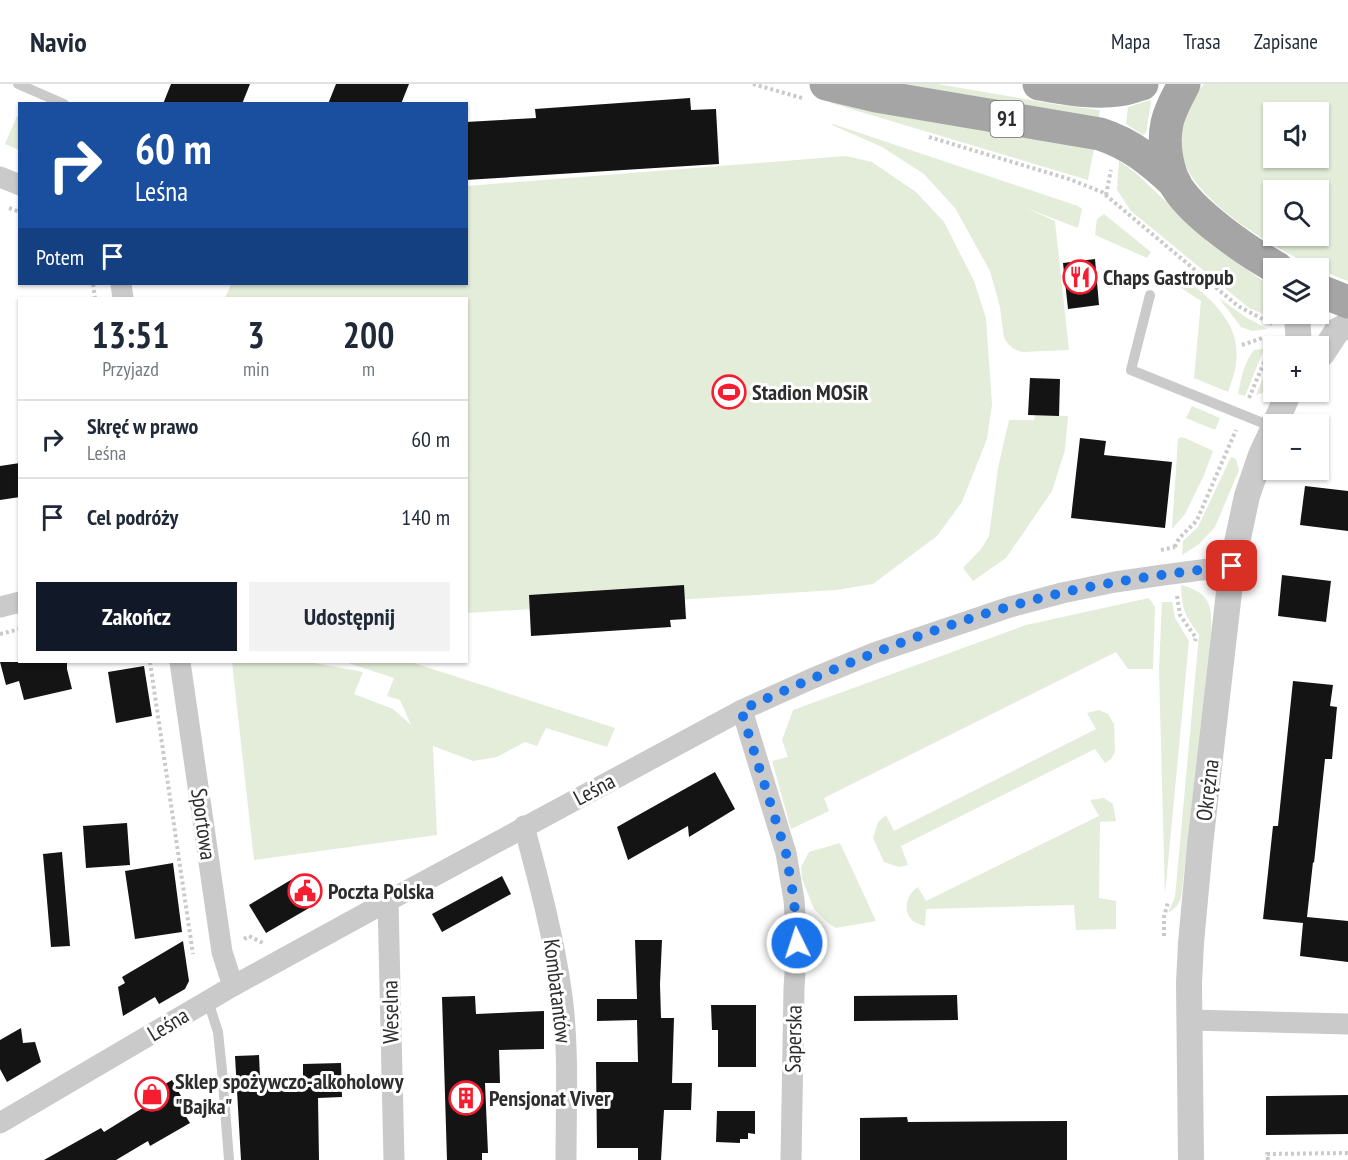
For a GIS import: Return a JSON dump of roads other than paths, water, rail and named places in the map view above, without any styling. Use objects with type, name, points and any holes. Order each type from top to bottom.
[{"type":"main road","name":"91","points":[[1039,84],[1103,91],[1121,90],[1142,84]]},
{"type":"main road","points":[[1175,183],[1167,163],[1165,140],[1167,122],[1184,84]]},
{"type":"main road","name":"91","points":[[818,92],[876,96],[1100,134],[1117,140],[1151,161],[1209,220],[1263,260]]},
{"type":"main road","points":[[1329,294],[1348,302]]},
{"type":"street","points":[[0,177],[18,184]]},
{"type":"street","points":[[1329,343],[1337,331],[1348,325]]},
{"type":"street","name":"Okrężna","points":[[1191,1160],[1189,983],[1200,845],[1232,566],[1247,496],[1263,451]]},
{"type":"street","name":"Leśna","points":[[0,1123],[233,986],[741,710],[874,653],[1010,607],[1115,582],[1232,566]]},
{"type":"street","points":[[0,607],[18,602]]},
{"type":"street","name":"Sportowa","points":[[180,663],[222,952],[233,986]]},
{"type":"street","name":"Saperska","points":[[741,710],[786,853],[794,900],[797,943],[791,1160]]},
{"type":"street","name":"Kombatantów","points":[[524,826],[550,927],[562,997],[566,1058],[566,1160]]},
{"type":"street","name":"Weselna","points":[[388,900],[394,1160]]},
{"type":"street","points":[[1189,1020],[1348,1024]]},
{"type":"lane","points":[[18,84],[59,102]]},
{"type":"lane","points":[[1150,295],[1131,370],[1263,422]]},
{"type":"lane","points":[[208,1001],[218,1032],[229,1160]]},
{"type":"place","name":"Chaps Gastropub","points":[[1080,277]]},
{"type":"place","name":"Stadion MOSiR","points":[[729,392]]},
{"type":"place","name":"Poczta Polska","points":[[305,891]]},
{"type":"place","name":"Sklep spożywczo-alkoholowy \"Bajka\"","points":[[152,1094]]},
{"type":"place","name":"Pensjonat Viver","points":[[466,1098]]}]
